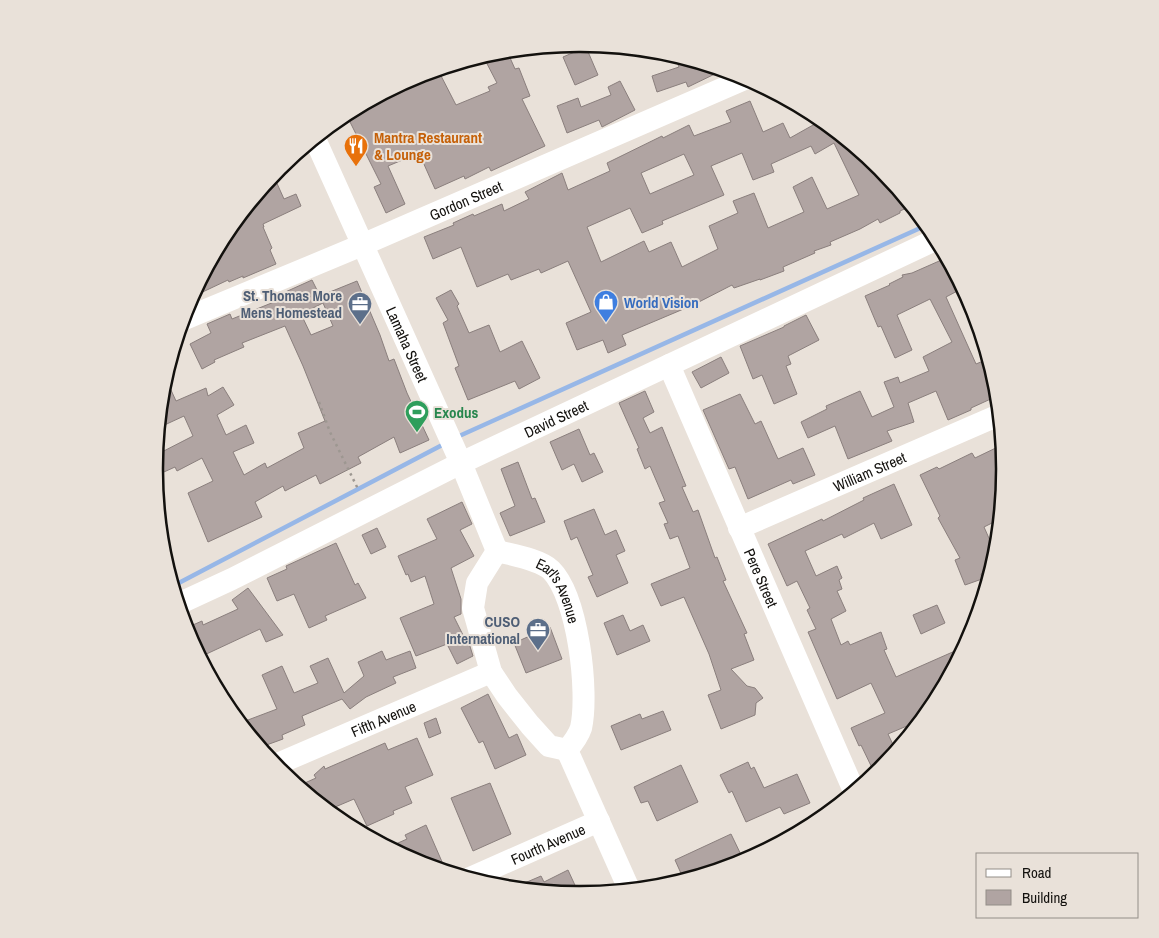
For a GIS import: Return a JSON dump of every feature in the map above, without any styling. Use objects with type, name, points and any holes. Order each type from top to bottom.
[{"type":"street","name":"Gordon Street","points":[[193,316],[362,245],[736,83]]},
{"type":"street","name":"Lamaha Street","points":[[318,146],[454,448],[497,551]]},
{"type":"street","name":"David Street","points":[[184,601],[232,579],[454,448],[669,365],[929,243]]},
{"type":"street","name":"Pere Street","points":[[669,365],[851,785]]},
{"type":"street","name":"William Street","points":[[740,528],[992,418]]},
{"type":"street","points":[[497,551],[477,583],[473,608],[491,672],[507,696],[549,746],[567,750],[626,883]]},
{"type":"street","name":"Earl's Avenue","points":[[497,551],[530,559],[550,569],[564,590],[574,621],[584,704],[580,729],[576,740],[567,750]]},
{"type":"street","name":"Fifth Avenue","points":[[283,762],[491,672]]},
{"type":"street","name":"Fourth Avenue","points":[[481,873],[599,822]]},
{"type":"path","points":[[319,402],[330,432],[358,489]]},
{"type":"building","points":[[574,52],[588,52],[598,75],[575,85],[563,57]]},
{"type":"building","points":[[510,59],[515,69],[519,68],[530,96],[522,99],[545,146],[491,171],[489,167],[465,179],[464,176],[435,189],[419,153],[388,166],[405,204],[386,213],[374,187],[381,184],[350,122],[395,95],[441,77],[456,105],[490,91],[488,87],[497,83],[487,64]]},
{"type":"building","points":[[678,65],[713,75],[688,87],[686,82],[657,92],[652,76],[679,67]]},
{"type":"building","points":[[620,81],[635,110],[602,127],[599,120],[567,133],[557,106],[578,98],[581,107],[611,95],[608,87]]},
{"type":"building","points":[[750,101],[763,132],[783,123],[790,138],[813,125],[874,174],[905,209],[880,223],[878,219],[830,242],[831,245],[814,251],[815,253],[783,267],[784,271],[734,288],[732,285],[693,305],[622,335],[626,345],[608,353],[603,340],[577,350],[566,323],[591,312],[568,261],[541,273],[539,269],[511,280],[508,274],[477,287],[461,247],[433,259],[424,237],[454,225],[453,223],[502,204],[504,211],[529,199],[525,192],[562,173],[568,190],[610,171],[607,163],[689,125],[694,136],[731,122],[726,111]],"holes":[[[834,143],[859,195],[827,209],[812,177],[793,187],[804,212],[768,228],[754,193],[733,201],[738,213],[709,226],[718,249],[682,267],[671,242],[649,252],[644,241],[601,262],[587,227],[630,208],[642,233],[663,224],[662,221],[724,195],[711,166],[742,153],[753,180],[774,172],[771,164],[811,146],[815,154]],[[684,154],[694,175],[650,194],[641,173]]]},
{"type":"building","points":[[277,183],[284,199],[296,194],[301,206],[263,224],[276,264],[243,278],[243,276],[229,282],[228,280],[203,292],[233,238],[249,215]]},
{"type":"building","points":[[940,261],[956,292],[946,297],[976,364],[982,361],[990,399],[948,420],[936,391],[908,403],[914,422],[887,431],[892,441],[848,459],[835,426],[808,438],[801,422],[827,409],[826,406],[860,391],[872,417],[894,407],[884,382],[898,377],[900,383],[929,371],[923,357],[952,342],[930,299],[897,315],[912,350],[895,358],[881,326],[878,327],[865,296],[890,285],[903,277],[902,275],[912,273]]},
{"type":"building","points":[[312,280],[320,296],[357,281],[389,361],[394,359],[407,393],[429,440],[400,453],[394,437],[358,457],[361,463],[320,484],[316,475],[285,491],[283,486],[255,502],[262,517],[208,542],[188,493],[213,481],[202,458],[177,471],[175,467],[163,472],[164,451],[193,436],[184,416],[166,424],[171,390],[176,401],[206,388],[208,396],[223,387],[234,405],[217,415],[226,435],[246,425],[254,443],[233,452],[244,475],[265,463],[267,468],[304,448],[298,433],[325,421],[285,326],[242,343],[244,347],[214,360],[215,362],[202,369],[190,344],[211,333],[207,324],[230,314],[232,319],[274,302],[272,298]],"holes":[[[323,303],[333,326],[311,335],[301,314]]]},
{"type":"building","points":[[451,290],[459,304],[457,306],[469,333],[489,325],[500,352],[522,341],[540,378],[519,389],[515,381],[468,400],[455,368],[459,366],[443,323],[448,320],[436,298]]},
{"type":"building","points":[[806,315],[819,340],[788,356],[791,364],[786,366],[797,394],[774,404],[762,375],[753,379],[740,346],[784,327]]},
{"type":"building","points":[[721,357],[729,373],[701,388],[692,372]]},
{"type":"building","points":[[645,391],[654,412],[643,418],[650,433],[662,427],[686,486],[682,487],[693,512],[698,510],[715,558],[717,557],[726,580],[723,581],[747,633],[744,634],[754,660],[731,669],[747,686],[755,688],[763,698],[756,703],[755,715],[721,729],[708,695],[721,690],[709,654],[684,597],[661,606],[651,584],[690,568],[678,536],[670,539],[664,524],[668,523],[659,503],[665,501],[650,466],[645,469],[637,449],[639,448],[619,403]]},
{"type":"building","points":[[740,394],[755,424],[761,421],[778,459],[803,448],[815,475],[793,484],[791,480],[748,499],[735,467],[729,469],[703,410]]},
{"type":"building","points":[[579,429],[590,455],[594,453],[603,472],[582,482],[574,464],[562,470],[550,442]]},
{"type":"building","points":[[995,448],[995,496],[992,523],[984,527],[990,540],[981,579],[965,585],[955,560],[960,558],[938,518],[940,516],[920,475],[937,467],[939,469],[972,453],[975,458]]},
{"type":"building","points":[[518,462],[532,499],[535,498],[545,522],[510,536],[500,513],[515,506],[501,469]]},
{"type":"building","points":[[894,484],[912,525],[881,539],[874,523],[844,538],[842,534],[805,551],[816,576],[837,566],[842,578],[839,580],[842,589],[837,591],[846,611],[831,619],[841,645],[848,641],[850,645],[881,632],[887,649],[884,650],[896,677],[954,652],[926,700],[910,723],[888,734],[893,744],[871,766],[851,728],[885,713],[871,683],[837,699],[808,632],[816,629],[807,610],[810,608],[797,581],[787,586],[768,544],[822,519],[823,521],[864,500],[863,498]]},
{"type":"building","points":[[462,502],[472,524],[460,530],[474,556],[451,568],[461,599],[461,614],[454,617],[466,641],[468,640],[473,656],[457,664],[447,644],[416,656],[400,618],[434,604],[425,576],[411,582],[398,556],[437,539],[427,519]]},
{"type":"building","points":[[594,509],[605,535],[616,530],[625,551],[616,555],[628,583],[597,597],[588,577],[593,575],[577,537],[571,540],[564,521]]},
{"type":"building","points":[[377,528],[386,547],[371,554],[362,535]]},
{"type":"building","points":[[336,543],[355,585],[358,583],[366,598],[325,616],[327,620],[309,628],[294,594],[277,601],[267,578],[287,569],[286,566]]},
{"type":"building","points":[[248,588],[283,635],[266,642],[260,629],[207,654],[194,625],[202,621],[203,625],[238,609],[232,600]]},
{"type":"building","points":[[937,605],[945,623],[921,634],[913,615]]},
{"type":"building","points":[[623,615],[630,631],[643,625],[650,641],[617,655],[604,623]]},
{"type":"building","name":"CUSO International","points":[[550,627],[562,659],[526,673],[514,643]]},
{"type":"building","points":[[382,651],[386,660],[410,651],[416,668],[393,677],[396,683],[366,697],[350,709],[342,699],[302,716],[305,725],[282,735],[283,739],[267,745],[247,720],[277,709],[262,675],[282,666],[294,693],[318,683],[310,666],[328,658],[344,693],[364,676],[358,662]]},
{"type":"building","points":[[488,694],[509,738],[517,734],[526,755],[495,769],[483,741],[479,743],[461,708]]},
{"type":"building","points":[[663,711],[671,730],[621,750],[611,726],[640,714],[642,719]]},
{"type":"building","points":[[436,718],[441,733],[429,738],[424,723]]},
{"type":"building","points":[[417,738],[433,775],[405,787],[412,803],[393,811],[394,814],[367,826],[354,799],[336,806],[306,783],[316,778],[314,775],[324,766],[325,769],[385,743],[388,750]]},
{"type":"building","points":[[748,762],[751,769],[754,767],[764,788],[797,774],[810,803],[784,814],[780,807],[746,822],[732,791],[729,793],[720,775]]},
{"type":"building","points":[[681,765],[698,802],[657,821],[648,801],[641,803],[634,787]]},
{"type":"building","points":[[490,783],[511,834],[473,851],[451,798]]},
{"type":"building","points":[[426,825],[442,862],[397,844],[407,839],[405,835]]},
{"type":"building","points":[[731,834],[740,853],[681,872],[675,860]]},
{"type":"building","points":[[568,870],[575,886],[527,882],[541,876],[544,882]]},
{"type":"waterway","points":[[457,437],[919,228]]},
{"type":"waterway","points":[[179,583],[446,443]]},
{"type":"place","name":"Mantra Restaurant & Lounge","points":[[356,167]]},
{"type":"place","name":"World Vision","points":[[606,323]]},
{"type":"place","name":"St. Thomas More Mens Homestead","points":[[360,325]]},
{"type":"place","name":"Exodus","points":[[417,433]]},
{"type":"place","name":"CUSO International","points":[[538,651]]}]
